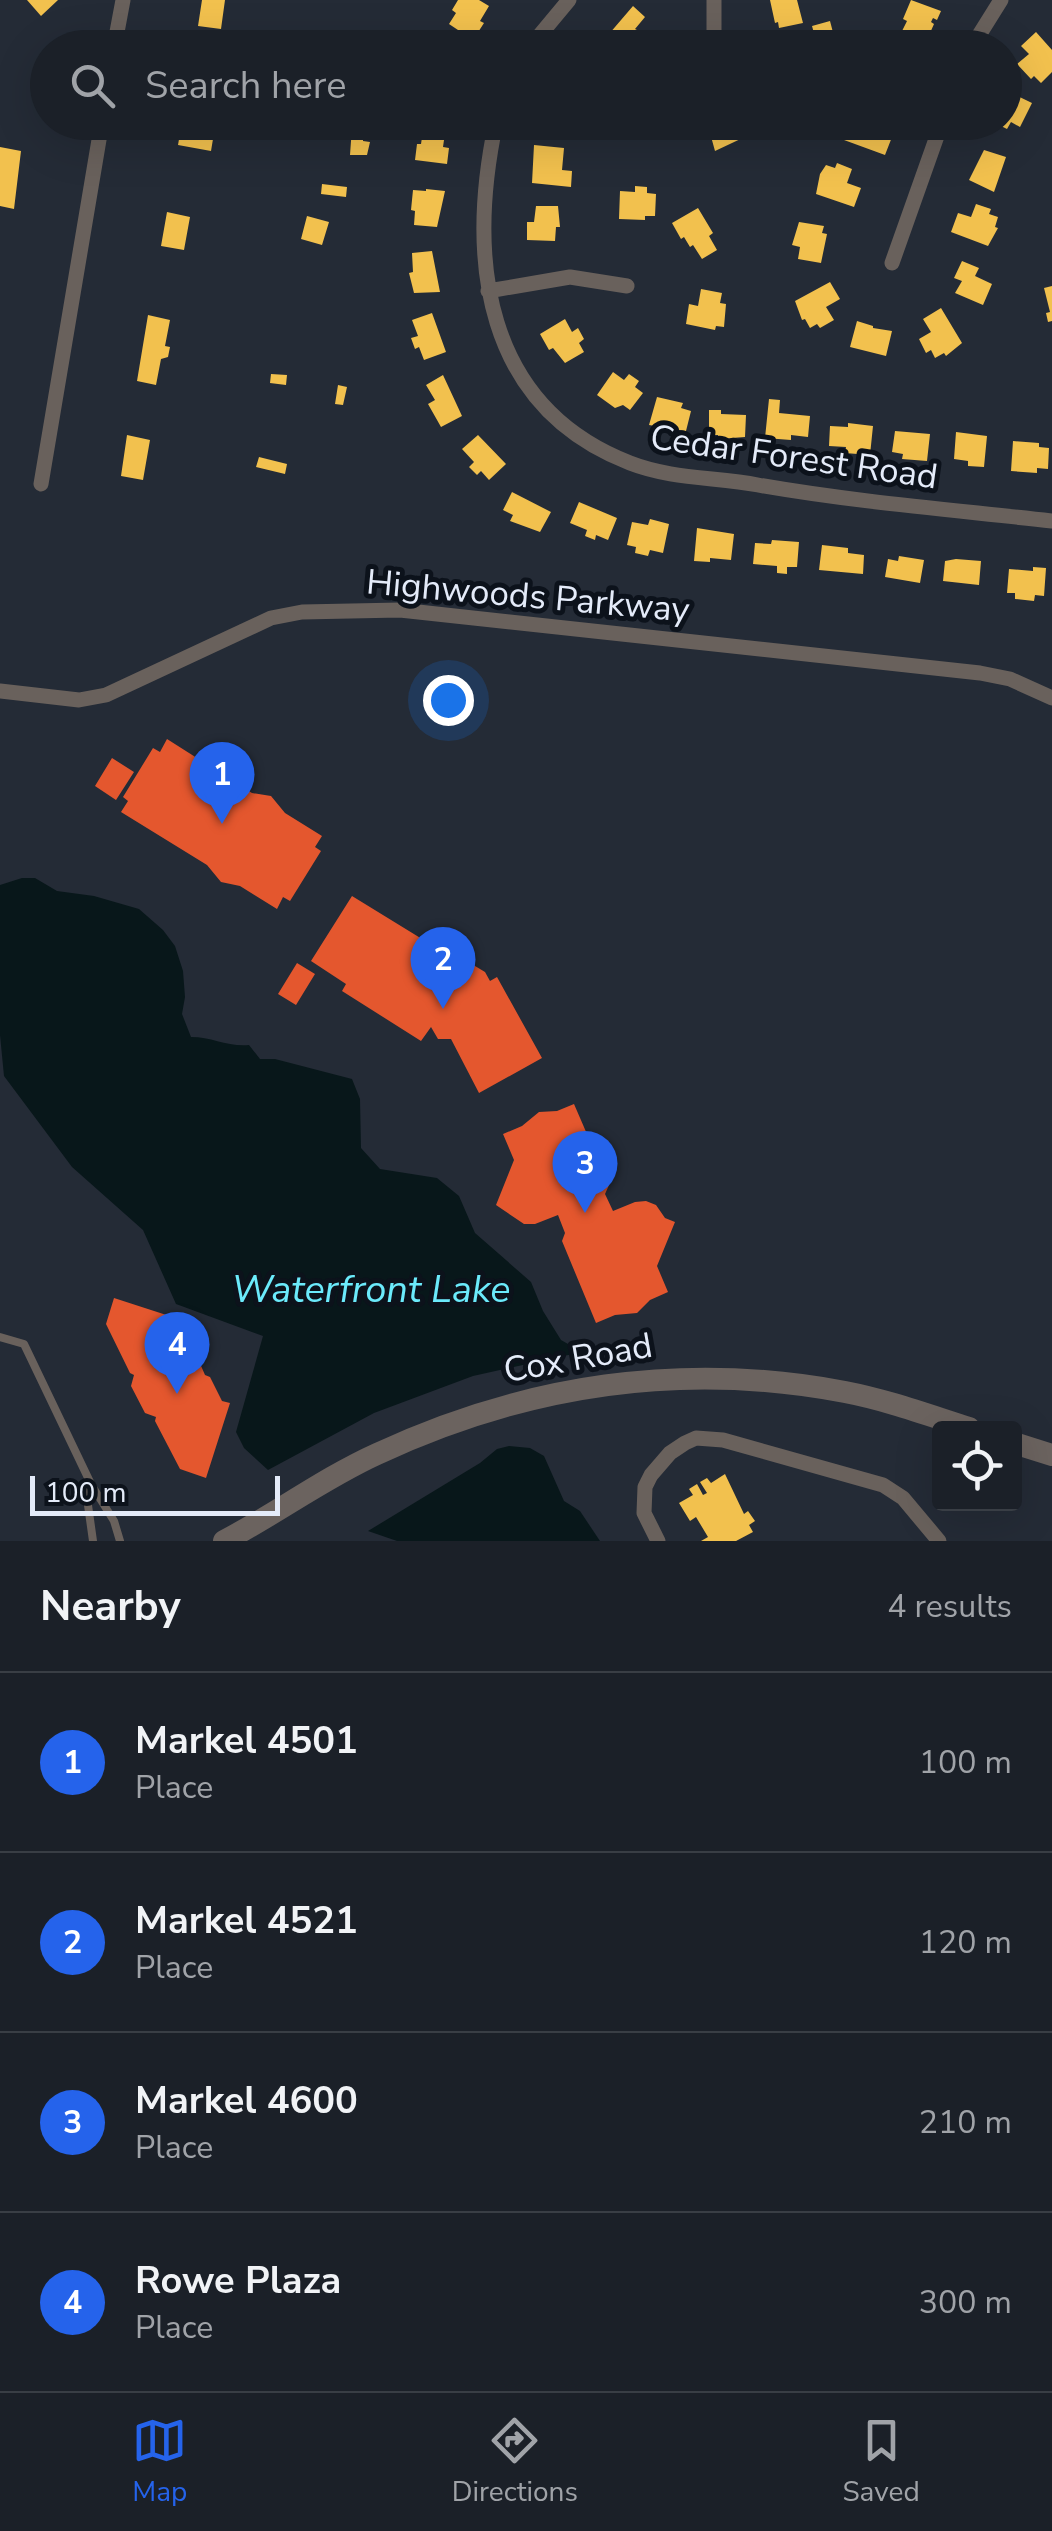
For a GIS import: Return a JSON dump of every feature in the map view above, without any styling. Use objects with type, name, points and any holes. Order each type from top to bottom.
[{"type":"main road","name":"Cox Road","points":[[224,1541],[351,1467],[440,1426],[514,1402],[614,1382],[704,1377],[818,1388],[882,1401],[946,1421]]},
{"type":"main road","points":[[1022,1446],[1052,1455]]},
{"type":"street","points":[[117,30],[123,0]]},
{"type":"street","points":[[543,30],[569,0]]},
{"type":"street","points":[[714,0],[714,30]]},
{"type":"street","points":[[982,30],[1001,0]]},
{"type":"street","points":[[40,484],[99,140]]},
{"type":"street","name":"Cedar Forest Road","points":[[494,140],[484,252],[494,323],[506,351],[537,397],[589,442],[656,472],[812,496],[1052,521]]},
{"type":"street","points":[[892,262],[936,140]]},
{"type":"street","points":[[488,292],[570,277],[627,286]]},
{"type":"street","name":"Highwoods Parkway","points":[[6,692],[79,700],[106,695],[271,618],[302,612],[400,610],[980,673],[1010,680],[1052,698]]},
{"type":"street","points":[[658,1541],[644,1514],[644,1487],[670,1453],[696,1438],[724,1440],[883,1485],[903,1498],[939,1541]]},
{"type":"lane","points":[[0,1336],[24,1344],[91,1484],[114,1521],[120,1541]]},
{"type":"lane","points":[[91,1484],[86,1498],[92,1541]]},
{"type":"water","name":"Waterfront Lake","points":[[35,878],[57,891],[94,896],[139,909],[163,930],[175,946],[183,971],[182,1014],[191,1037],[249,1045],[260,1059],[275,1059],[352,1079],[360,1099],[361,1148],[380,1169],[437,1178],[459,1196],[475,1233],[531,1282],[561,1340],[582,1352],[473,1376],[374,1413],[268,1470],[244,1448],[236,1432],[263,1336],[176,1304],[143,1230],[72,1167],[4,1076],[0,1035],[0,885]]},
{"type":"water","points":[[530,1448],[544,1456],[564,1501],[580,1511],[600,1541],[397,1541],[368,1531],[497,1449]]},
{"type":"building: Homes","points":[[27,0],[58,0],[41,16]]},
{"type":"building: Homes","points":[[202,0],[225,0],[221,29],[198,26]]},
{"type":"building: Homes","points":[[458,0],[479,0],[489,6],[479,30],[458,30],[449,24],[456,13],[452,10]]},
{"type":"building: Homes","points":[[770,0],[797,0],[803,23],[779,28]]},
{"type":"building: Homes","points":[[911,0],[941,11],[937,20],[933,18],[931,30],[902,30],[907,21],[903,19]]},
{"type":"building: Homes","points":[[633,6],[645,17],[637,30],[612,30]]},
{"type":"building: Homes","points":[[830,21],[832,30],[813,30],[812,26]]},
{"type":"building: Homes","points":[[1036,32],[1052,50],[1052,72],[1041,83],[1022,69],[1022,60],[1029,54],[1022,45]]},
{"type":"building: Homes","points":[[1022,98],[1032,103],[1022,123]]},
{"type":"building: Homes","points":[[179,140],[213,140],[211,151],[178,145]]},
{"type":"building: Homes","points":[[351,140],[370,142],[367,155],[350,155]]},
{"type":"building: Homes","points":[[422,140],[444,140],[443,147],[449,148],[447,164],[415,160],[417,144]]},
{"type":"building: Homes","points":[[712,140],[738,140],[715,151]]},
{"type":"building: Homes","points":[[844,140],[891,140],[885,155]]},
{"type":"building: Homes","points":[[534,145],[564,148],[562,170],[572,171],[571,187],[532,183]]},
{"type":"building: Homes","points":[[0,147],[21,151],[14,209],[0,206]]},
{"type":"building: Homes","points":[[984,150],[1006,157],[994,192],[969,180]]},
{"type":"building: Homes","points":[[837,163],[852,169],[847,183],[861,188],[854,207],[816,194],[826,165],[835,168]]},
{"type":"building: Homes","points":[[322,184],[347,187],[346,197],[321,194]]},
{"type":"building: Homes","points":[[635,186],[647,187],[647,193],[656,194],[655,216],[645,216],[645,220],[619,219],[620,191],[635,192]]},
{"type":"building: Homes","points":[[413,190],[445,191],[437,227],[414,225]]},
{"type":"building: Homes","points":[[976,204],[991,209],[989,214],[998,217],[998,228],[988,246],[951,232],[958,213],[971,217]]},
{"type":"building: Homes","points":[[536,206],[558,206],[560,227],[556,227],[555,241],[527,240],[527,222],[534,222]]},
{"type":"building: Homes","points":[[698,208],[713,233],[709,236],[717,250],[702,259],[693,245],[690,247],[684,237],[681,239],[672,223]]},
{"type":"building: Homes","points":[[167,212],[190,217],[184,250],[161,246]]},
{"type":"building: Homes","points":[[307,216],[329,222],[322,245],[301,239]]},
{"type":"building: Homes","points":[[799,222],[824,226],[822,233],[827,234],[821,263],[798,259],[800,247],[792,245]]},
{"type":"building: Homes","points":[[432,251],[440,292],[414,293],[409,273],[413,272],[412,253]]},
{"type":"building: Homes","points":[[962,261],[979,268],[975,276],[992,284],[983,305],[955,293],[962,281],[954,278]]},
{"type":"building: Homes","points":[[830,282],[840,299],[826,307],[834,320],[820,328],[817,324],[810,328],[802,320],[795,301]]},
{"type":"building: Homes","points":[[1052,286],[1052,321],[1048,322],[1046,313],[1050,312],[1044,288]]},
{"type":"building: Homes","points":[[701,289],[722,293],[720,303],[726,304],[724,327],[716,326],[715,330],[686,324],[689,304],[698,306]]},
{"type":"building: Homes","points":[[941,308],[962,343],[946,356],[944,353],[935,358],[931,350],[926,353],[919,339],[931,332],[923,319]]},
{"type":"building: Homes","points":[[432,313],[446,352],[424,360],[411,338],[418,336],[412,320]]},
{"type":"building: Homes","points":[[148,315],[170,320],[165,346],[170,347],[168,357],[161,359],[156,385],[137,381]]},
{"type":"building: Homes","points":[[565,319],[572,332],[578,328],[584,339],[579,343],[584,352],[565,363],[553,348],[549,350],[540,334]]},
{"type":"building: Homes","points":[[857,321],[892,331],[886,356],[850,347]]},
{"type":"building: Homes","points":[[613,372],[624,380],[629,374],[639,381],[635,387],[643,393],[630,410],[623,405],[615,408],[597,395]]},
{"type":"building: Homes","points":[[271,374],[287,375],[286,385],[270,383]]},
{"type":"building: Homes","points":[[443,375],[462,416],[441,427],[428,404],[435,400],[426,385]]},
{"type":"building: Homes","points":[[338,385],[347,387],[343,405],[335,404]]},
{"type":"building: Homes","points":[[657,397],[683,403],[681,408],[691,411],[686,431],[649,425]]},
{"type":"building: Homes","points":[[769,399],[780,400],[779,413],[810,416],[808,437],[765,438]]},
{"type":"building: Homes","points":[[709,410],[746,415],[745,437],[718,439],[718,435],[709,435]]},
{"type":"building: Homes","points":[[848,423],[873,426],[870,455],[845,453],[846,447],[829,446],[830,426],[848,427]]},
{"type":"building: Homes","points":[[895,431],[930,434],[927,461],[902,459],[903,454],[892,452]]},
{"type":"building: Homes","points":[[956,432],[987,436],[984,467],[968,466],[968,461],[954,459]]},
{"type":"building: Homes","points":[[127,435],[150,440],[143,480],[121,476]]},
{"type":"building: Homes","points":[[478,435],[506,464],[489,480],[481,471],[477,475],[469,467],[474,462],[462,449]]},
{"type":"building: Homes","points":[[1013,441],[1049,448],[1048,469],[1037,468],[1037,473],[1011,471]]},
{"type":"building: Homes","points":[[259,457],[287,464],[285,474],[256,467]]},
{"type":"building: Homes","points":[[512,492],[551,512],[540,532],[510,521],[513,515],[503,510]]},
{"type":"building: Homes","points":[[579,502],[617,518],[608,540],[585,536],[587,530],[570,523]]},
{"type":"building: Homes","points":[[650,519],[669,524],[663,553],[635,553],[636,547],[627,545],[632,522],[648,525]]},
{"type":"building: Homes","points":[[697,528],[734,534],[731,560],[694,561]]},
{"type":"building: Homes","points":[[772,540],[799,542],[797,567],[787,567],[787,574],[777,573],[777,566],[753,564],[755,543],[771,544]]},
{"type":"building: Homes","points":[[822,545],[848,548],[848,553],[864,555],[863,574],[819,570]]},
{"type":"building: Homes","points":[[899,556],[924,560],[920,583],[885,577],[888,559],[898,561]]},
{"type":"building: Homes","points":[[945,561],[981,561],[979,585],[943,581]]},
{"type":"building: Homes","points":[[1033,567],[1046,568],[1044,596],[1035,595],[1034,601],[1015,599],[1015,593],[1007,593],[1009,569],[1033,571]]},
{"type":"building: Homes","points":[[725,1474],[744,1514],[748,1511],[755,1521],[749,1525],[753,1532],[736,1541],[701,1541],[708,1537],[696,1517],[690,1521],[679,1503],[693,1495],[689,1489],[697,1484],[703,1495],[707,1493],[700,1482],[707,1478],[711,1483]]},
{"type":"building: Shops","points":[[167,739],[252,793],[271,796],[285,813],[322,836],[315,847],[321,851],[290,901],[283,897],[277,909],[240,886],[221,882],[207,865],[121,812],[128,801],[123,797],[153,748],[160,752]]},
{"type":"building: Shops","points":[[112,758],[134,772],[116,800],[95,786]]},
{"type":"building: Shops","points":[[352,896],[466,966],[485,972],[490,981],[497,977],[542,1058],[479,1093],[451,1039],[438,1039],[431,1027],[421,1041],[342,991],[346,984],[311,961]]},
{"type":"building: Shops","points":[[297,963],[315,974],[296,1005],[278,994]]},
{"type":"building: Shops","points":[[574,1104],[609,1185],[605,1194],[613,1211],[646,1201],[675,1222],[657,1266],[668,1292],[650,1300],[637,1313],[615,1315],[596,1323],[562,1241],[565,1233],[558,1215],[524,1224],[496,1205],[514,1160],[503,1134],[522,1126],[539,1112],[557,1111]]},
{"type":"building: Shops","points":[[114,1298],[188,1322],[185,1329],[205,1375],[210,1377],[222,1401],[230,1403],[206,1478],[180,1469],[156,1417],[145,1413],[131,1386],[134,1375],[106,1324]]},
{"type":"place","name":"Markel 4501","points":[[222,824]]},
{"type":"place","name":"Markel 4521","points":[[443,1009]]},
{"type":"place","name":"Markel 4600","points":[[585,1213]]},
{"type":"place","name":"Rowe Plaza","points":[[177,1394]]}]
